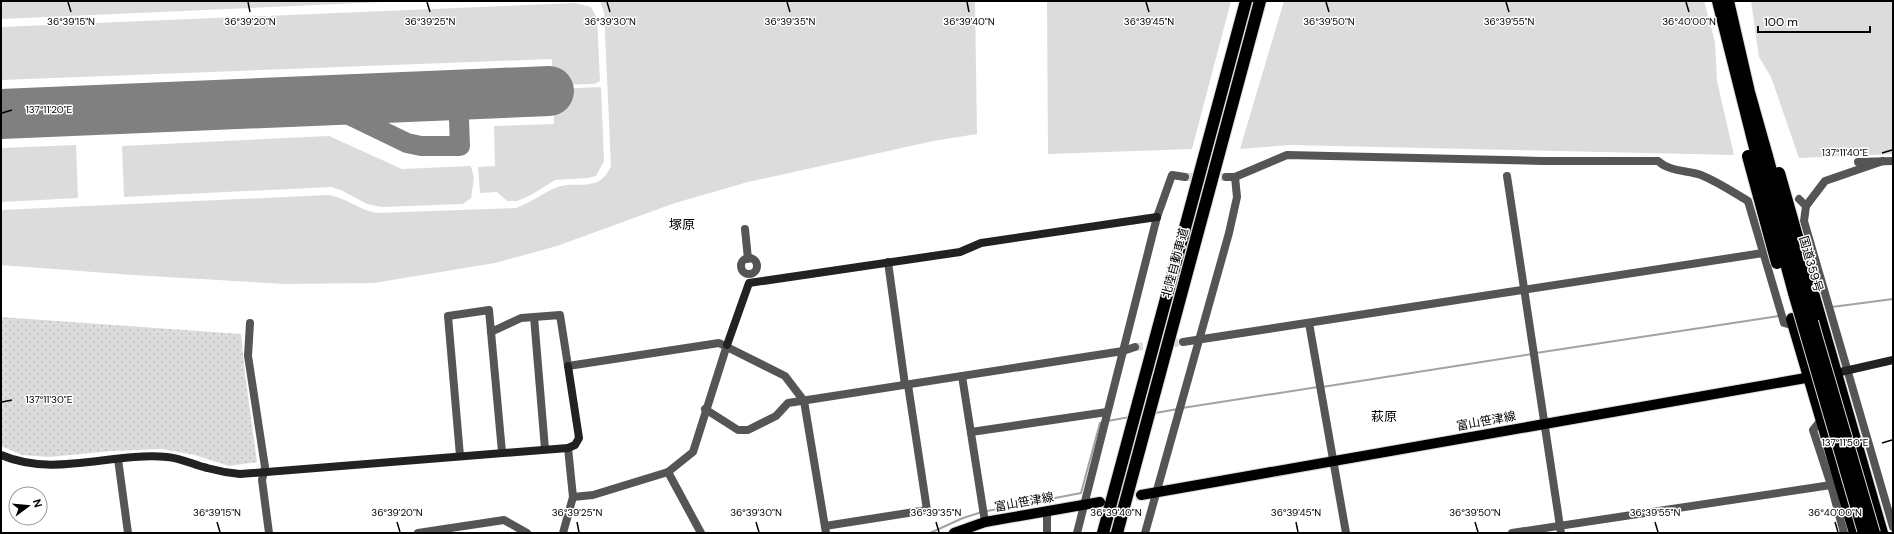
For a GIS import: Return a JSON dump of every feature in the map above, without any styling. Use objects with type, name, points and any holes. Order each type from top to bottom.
[{"type":"highway","name":"北陸自動車道","points":[[1103,533],[1246,1]]},
{"type":"highway","name":"北陸自動車道","points":[[1117,533],[1260,1]]},
{"type":"highway","name":"国道359号","points":[[1718,1],[1794,293],[1864,533]]},
{"type":"highway","name":"国道359号","points":[[1728,1],[1749,92],[1783,218],[1874,533]]},
{"type":"highway","points":[[1731,51],[1729,70],[1752,173],[1855,533]]},
{"type":"highway","points":[[1743,63],[1756,97],[1775,156],[1819,314],[1841,371],[1882,533]]},
{"type":"main road","name":"富山笹津線","points":[[1141,495],[1841,371]]},
{"type":"main road","name":"富山笹津線","points":[[954,533],[985,522],[1100,502]]},
{"type":"street","points":[[1226,177],[1235,177],[1287,155],[1542,161],[1658,161],[1664,167],[1699,174],[1748,201],[1784,323],[1794,322]]},
{"type":"street","points":[[1883,161],[1825,181],[1806,206],[1804,221],[1841,371],[1892,523]]},
{"type":"street","points":[[1858,162],[1893,161]]},
{"type":"street","points":[[1076,533],[1157,216],[1172,175],[1185,177]]},
{"type":"street","points":[[1507,176],[1543,424],[1560,529]]},
{"type":"street","points":[[1146,533],[1198,340],[1229,233],[1237,197],[1235,177]]},
{"type":"street","points":[[1799,199],[1806,206]]},
{"type":"street","points":[[573,497],[593,495],[668,472],[693,452],[705,409],[748,283],[960,252],[981,243],[1157,216]]},
{"type":"street","points":[[745,228],[748,259],[755,261],[757,266],[756,271],[750,274],[751,283]]},
{"type":"street","points":[[1183,342],[1763,253]]},
{"type":"street","points":[[568,366],[719,343],[727,345],[785,376],[804,401],[826,530],[927,510],[906,385],[888,262]]},
{"type":"street","points":[[460,456],[448,316],[490,310],[502,452]]},
{"type":"street","points":[[1,455],[22,462],[40,465],[147,456],[166,457],[183,460],[223,472],[264,473],[502,452],[568,448],[575,445],[579,438],[560,315],[521,318],[491,332]]},
{"type":"street","points":[[534,317],[545,449]]},
{"type":"street","points":[[250,323],[248,356],[265,467],[262,480],[269,533]]},
{"type":"street","points":[[1310,323],[1346,533]]},
{"type":"street","points":[[705,409],[738,430],[748,430],[776,416],[788,403],[1123,352],[1135,347]]},
{"type":"street","points":[[1841,371],[1893,360]]},
{"type":"street","points":[[962,376],[985,522]]},
{"type":"street","points":[[971,432],[1107,412]]},
{"type":"street","points":[[1822,419],[1814,430],[1844,533]]},
{"type":"street","points":[[563,533],[573,497],[568,448]]},
{"type":"street","points":[[118,459],[128,533]]},
{"type":"street","points":[[668,472],[702,533]]},
{"type":"street","points":[[1512,533],[1560,529],[1831,485]]},
{"type":"street","points":[[1047,511],[1047,533]]},
{"type":"street","points":[[418,533],[504,520],[527,533]]},
{"type":"shaded area","points":[[1,1],[407,1],[1,19]]},
{"type":"shaded area","points":[[600,1],[975,1],[977,134],[933,141],[748,182],[675,203],[557,246],[495,263],[374,283],[284,284],[1,265],[1,210],[328,195],[340,198],[377,213],[516,208],[555,188],[593,183],[600,180],[606,175],[611,166],[604,12]]},
{"type":"shaded area","points":[[1047,1],[1231,1],[1192,149],[1048,154]]},
{"type":"shaded area","points":[[1284,1],[1704,1],[1715,42],[1717,81],[1734,155],[1289,145],[1240,149]]},
{"type":"shaded area","points":[[1751,1],[1893,1],[1893,154],[1799,158],[1771,77],[1759,57]]},
{"type":"shaded area","points":[[575,3],[591,7],[597,18],[600,81],[594,84],[553,85],[552,59],[1,80],[1,27]]},
{"type":"shaded area","points":[[601,87],[604,161],[596,176],[588,178],[555,180],[531,195],[517,201],[507,201],[497,192],[480,193],[478,167],[495,166],[494,126],[554,124],[553,89]]},
{"type":"shaded area","points":[[329,136],[402,169],[471,166],[474,178],[471,198],[463,204],[381,207],[367,204],[341,190],[331,187],[124,197],[122,146]]},
{"type":"shaded area","points":[[76,145],[78,198],[1,202],[1,148]]},
{"type":"shaded area","points":[[1,317],[241,334],[257,462],[229,466],[195,455],[162,449],[112,451],[49,457],[22,455],[1,446]]},
{"type":"waterway","points":[[1832,307],[1893,299]]},
{"type":"waterway","points":[[1536,353],[1779,316]]},
{"type":"waterway","points":[[1322,387],[1532,354]]},
{"type":"waterway","points":[[1182,408],[1318,387]]},
{"type":"waterway","points":[[1155,413],[1178,409]]},
{"type":"waterway","points":[[1107,421],[1130,417]]},
{"type":"waterway","points":[[987,511],[1081,493],[1100,423],[1103,422]]},
{"type":"waterway","points":[[930,533],[963,518],[982,512]]},
{"type":"taxiway","points":[[318,100],[407,143],[421,146],[460,146],[458,94]]},
{"type":"runway","points":[[1,114],[549,91]]},
{"type":"tunnel","points":[[1185,177],[1226,177]]},
{"type":"tunnel","points":[[1135,347],[1183,342]]},
{"type":"tunnel","points":[[1106,501],[1141,495]]},
{"type":"district","name":"塚原","points":[[682,224]]},
{"type":"district","name":"萩原","points":[[1384,416]]}]
